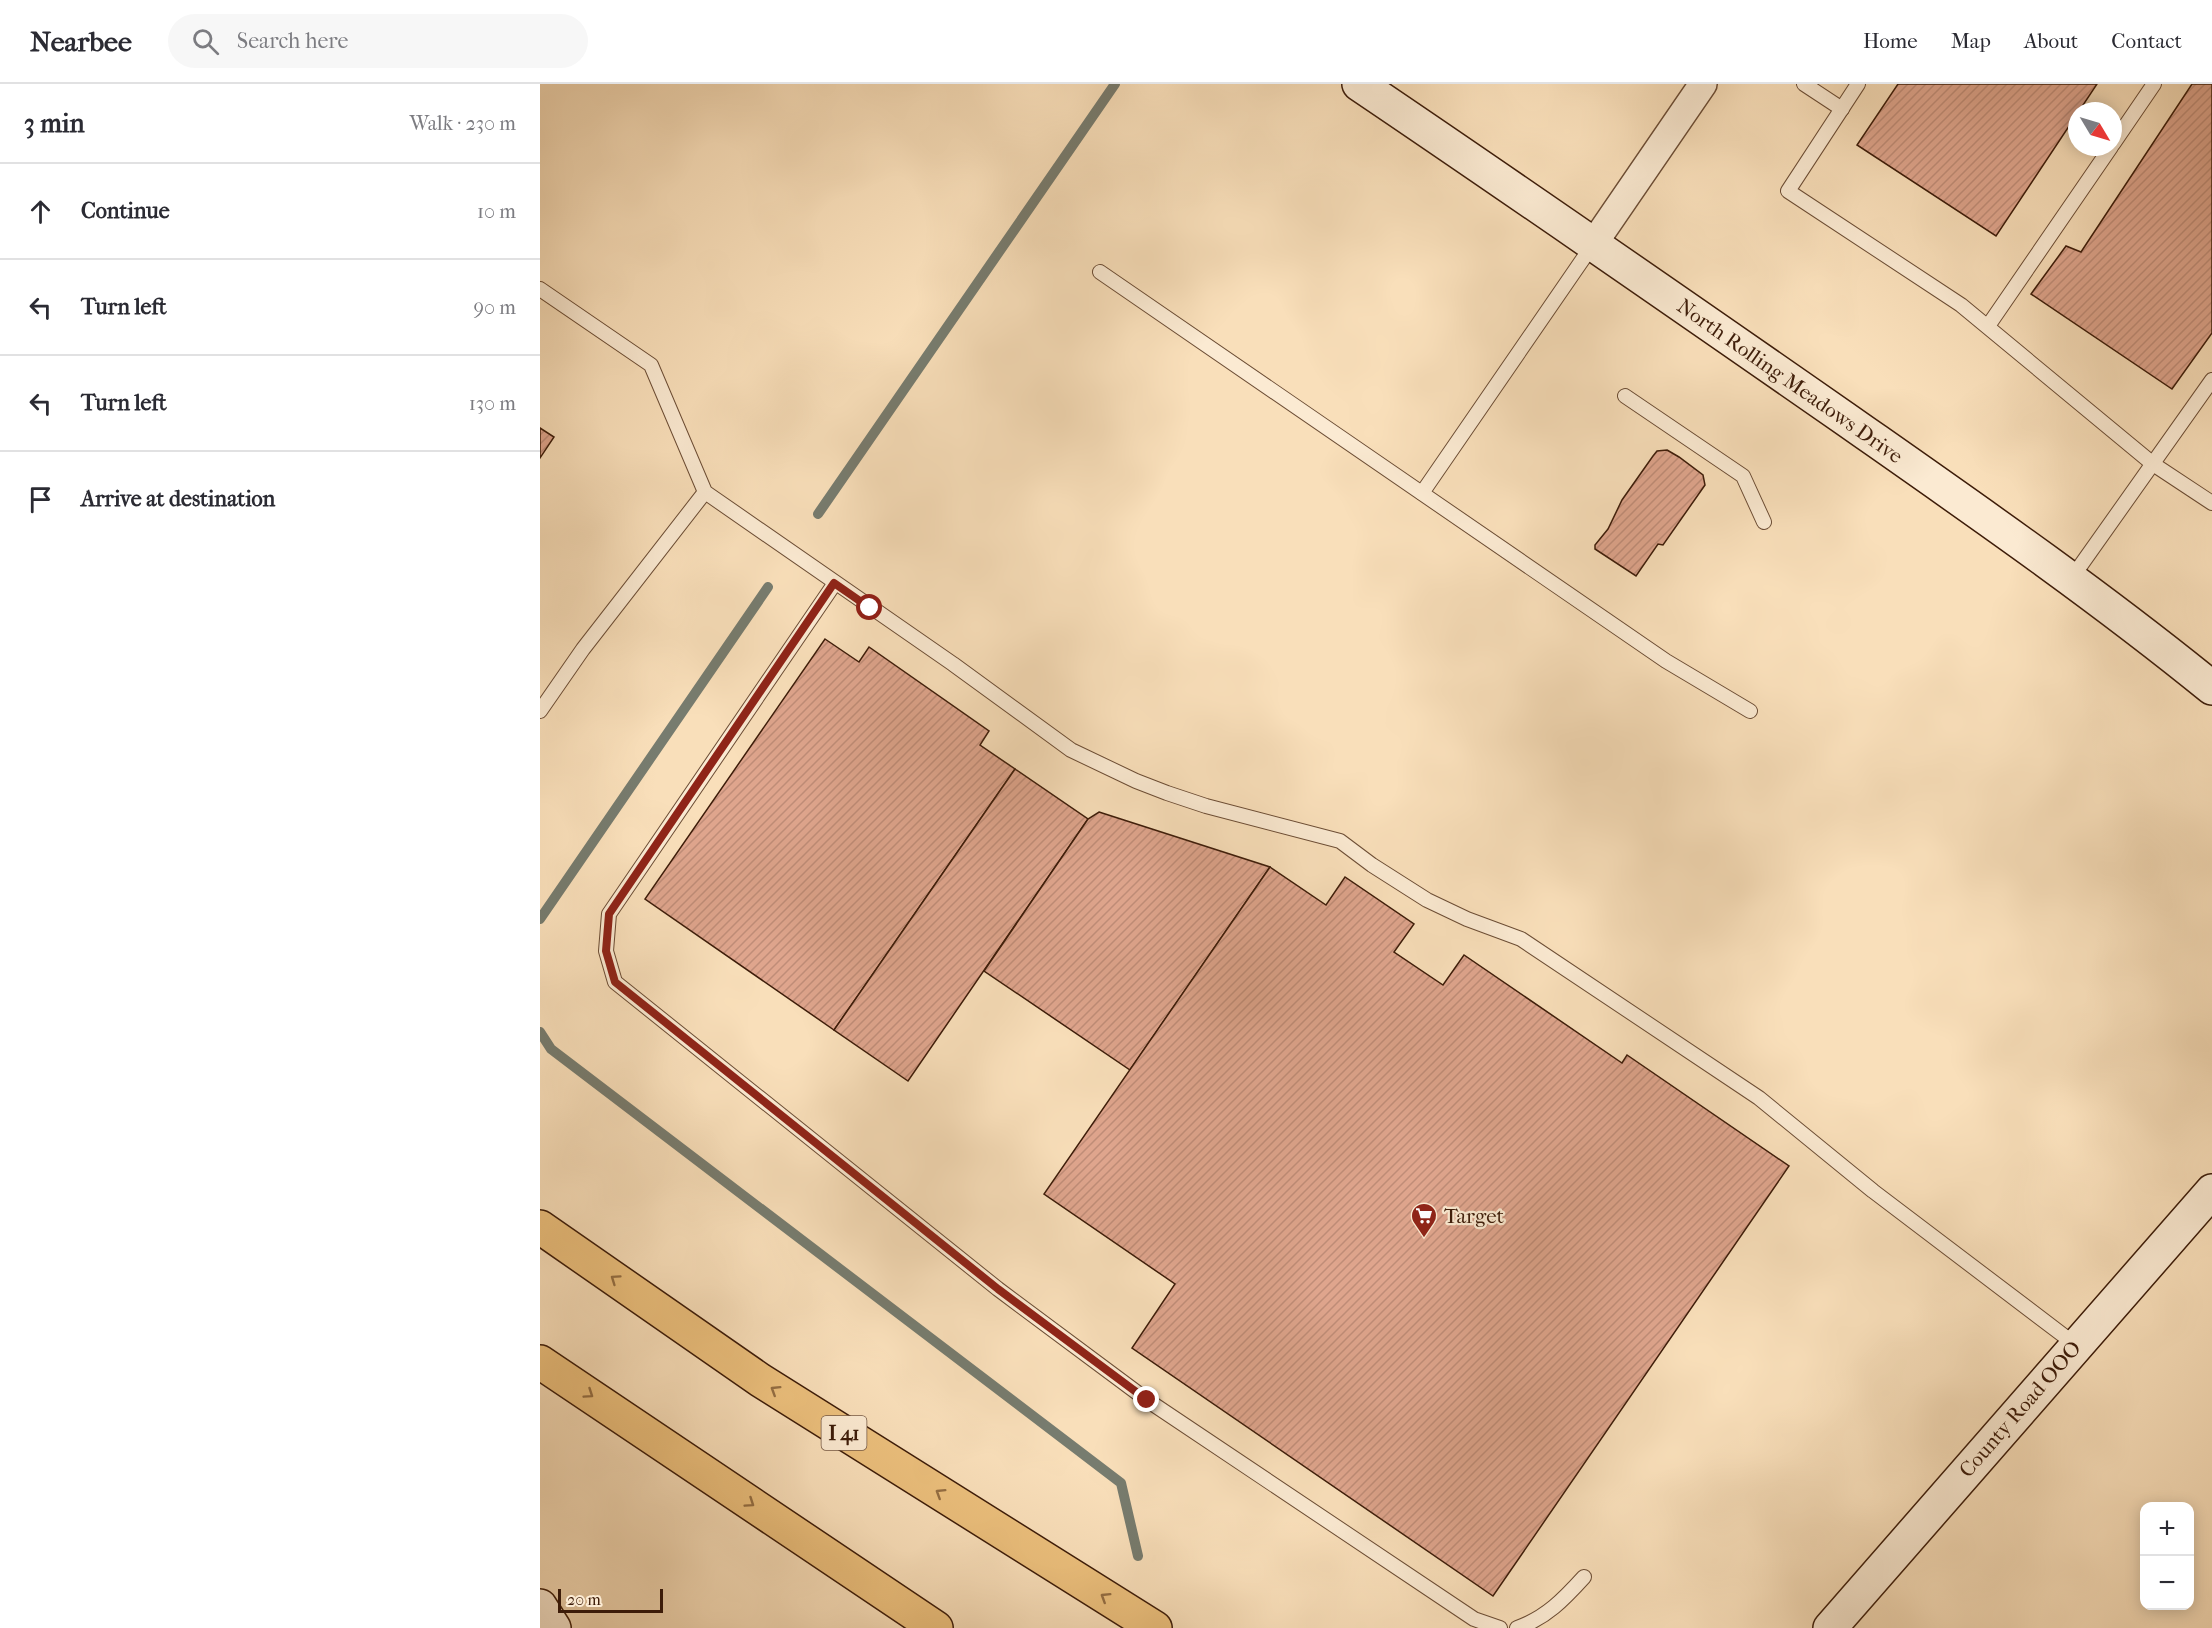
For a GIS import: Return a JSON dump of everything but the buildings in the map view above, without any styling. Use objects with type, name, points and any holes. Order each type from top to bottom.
[{"type":"highway","name":"I 41","points":[[540,1227],[760,1380],[1155,1628]]},
{"type":"highway","points":[[540,1362],[936,1628]]},
{"type":"main road","name":"North Rolling Meadows Drive","points":[[1359,84],[1594,243],[1953,495],[2164,649],[2212,688]]},
{"type":"main road","name":"County Road OOO","points":[[1830,1628],[2212,1191]]},
{"type":"main road","points":[[540,1606],[554,1628]]},
{"type":"street","points":[[1594,243],[1703,84]]},
{"type":"lane","points":[[1804,84],[1842,109]]},
{"type":"lane","points":[[1858,84],[1788,191],[1961,305],[2153,464],[2212,503]]},
{"type":"lane","points":[[2122,130],[2154,84]]},
{"type":"lane","points":[[1988,326],[2104,156]]},
{"type":"lane","points":[[1422,493],[1594,243]]},
{"type":"lane","points":[[1100,272],[1666,661],[1750,711]]},
{"type":"lane","points":[[540,289],[651,365],[705,492],[1071,750],[1167,793],[1206,806],[1340,841],[1372,866],[1427,900],[1467,919],[1521,939],[1759,1098],[1873,1191],[2076,1345]]},
{"type":"lane","points":[[2070,580],[2212,380]]},
{"type":"lane","points":[[1625,396],[1743,476],[1764,522]]},
{"type":"lane","points":[[540,711],[584,649],[705,492]]},
{"type":"lane","points":[[834,583],[609,914],[606,951],[615,982],[998,1289],[1147,1400],[1474,1619],[1500,1628]]},
{"type":"lane","points":[[1517,1628],[1534,1622],[1560,1604],[1584,1577]]},
{"type":"waterway","points":[[818,514],[1115,84]]},
{"type":"waterway","points":[[540,919],[768,587]]},
{"type":"waterway","points":[[540,1032],[551,1049],[1121,1483],[1138,1556]]},
{"type":"place","name":"Target","points":[[1424,1239]]},
{"type":"route","points":[[870,608],[834,583],[609,914],[606,951],[615,982],[998,1289],[1147,1400]]}]
